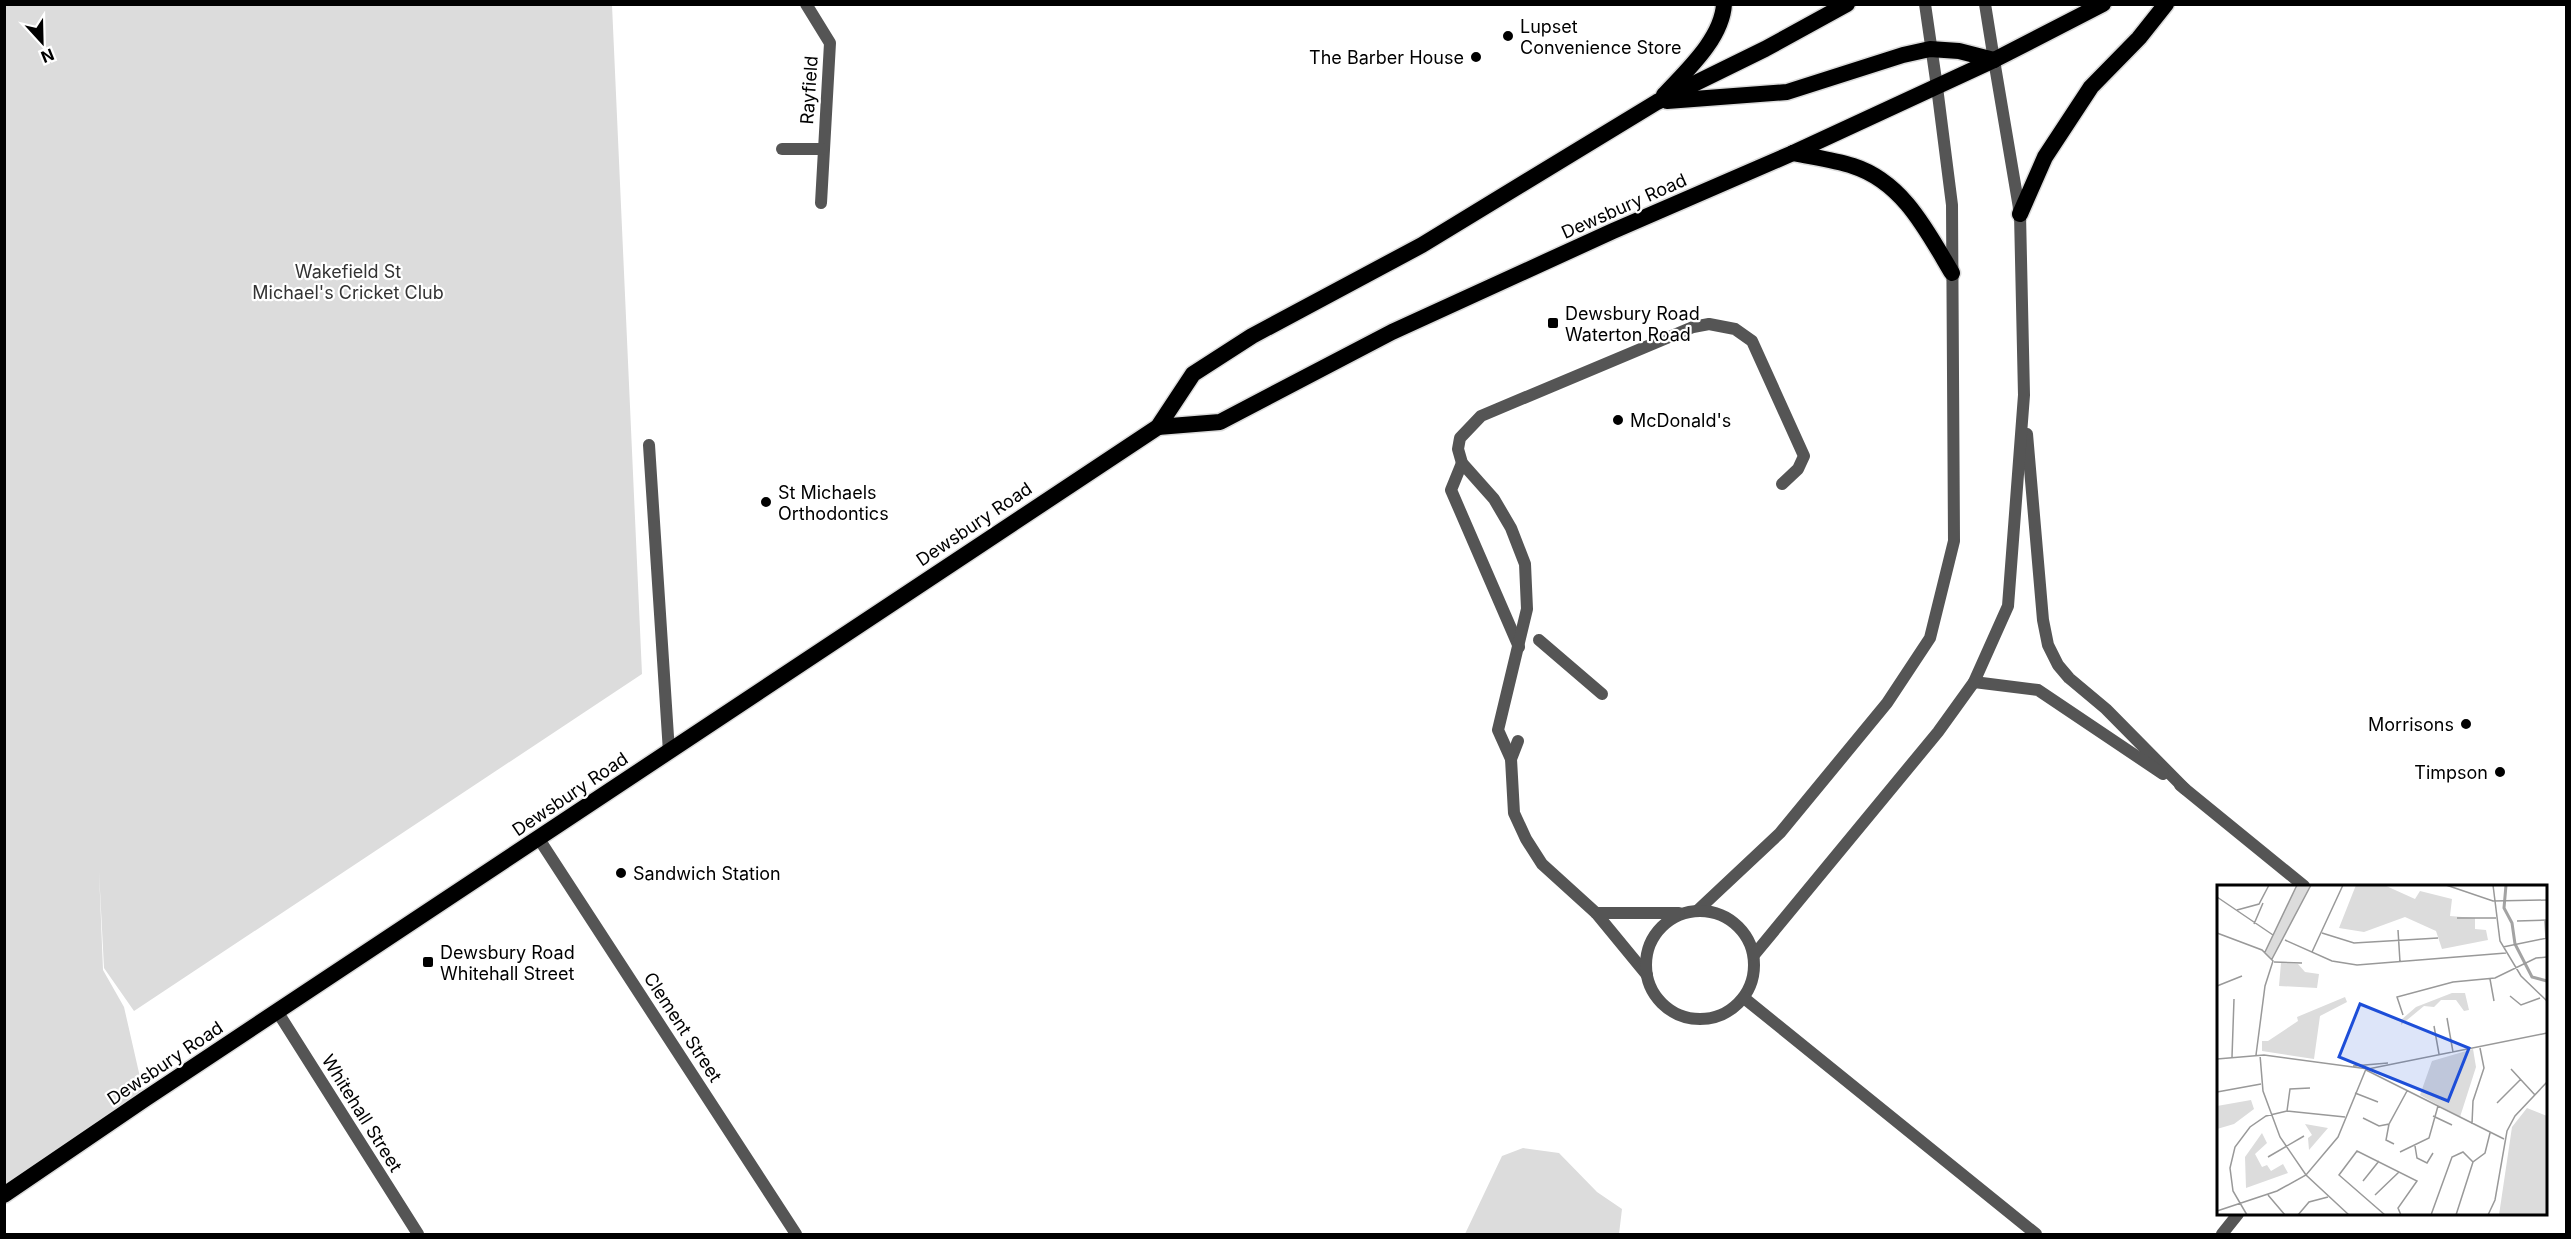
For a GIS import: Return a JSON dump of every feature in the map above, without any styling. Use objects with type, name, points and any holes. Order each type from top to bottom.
[{"type":"highway","points":[[1657,102],[1704,51],[1724,14],[1724,4]]},
{"type":"highway","name":"Dewsbury Road","points":[[4,1195],[277,1011],[1158,427],[1193,374],[1242,342],[1422,244],[1657,102],[1765,49],[1847,4]]},
{"type":"highway","name":"Dewsbury Road","points":[[1158,427],[1220,422],[1392,333],[1613,231],[1793,153],[1937,87],[2103,4]]},
{"type":"highway","points":[[2020,214],[2045,157],[2091,87],[2139,39],[2166,4]]},
{"type":"highway","points":[[1657,102],[1787,92],[1903,55],[1930,49],[1959,51],[1994,60]]},
{"type":"highway","points":[[1793,153],[1854,166],[1879,179],[1899,195],[1922,222],[1952,273]]},
{"type":"street","name":"Rayfield","points":[[806,4],[830,43],[821,203]]},
{"type":"street","points":[[1698,910],[1780,833],[1887,703],[1930,638],[1954,541],[1952,205],[1925,4]]},
{"type":"street","points":[[1985,4],[2020,214],[2024,395],[2043,620],[2048,645],[2058,665],[2069,678],[2106,709],[2185,789]]},
{"type":"street","name":"Rayfield","points":[[782,149],[823,149]]},
{"type":"street","points":[[1647,975],[1596,913],[1542,864],[1526,839],[1514,813],[1511,759],[1498,730],[1527,609],[1525,564],[1511,528],[1494,499],[1462,462],[1458,449],[1460,438],[1481,416],[1693,327],[1709,324],[1735,329],[1752,341],[1804,456],[1798,470],[1782,484]]},
{"type":"street","points":[[1754,955],[1938,732],[1974,682],[2007,606],[2024,395]]},
{"type":"street","points":[[649,445],[669,752]]},
{"type":"street","points":[[1462,462],[1451,490],[1519,647]]},
{"type":"street","points":[[1539,640],[1602,694]]},
{"type":"street","points":[[1974,682],[2038,690],[2185,789],[2303,885]]},
{"type":"street","points":[[1511,759],[1518,741]]},
{"type":"street","name":"Clement Street","points":[[539,839],[795,1234]]},
{"type":"street","points":[[1596,913],[1683,913],[1698,910],[1718,914],[1734,922],[1747,937],[1754,955],[1754,976],[1744,998],[1732,1009],[1703,1020],[1688,1018],[1660,1003],[1651,990],[1647,975],[1646,959],[1657,931],[1669,920],[1683,913]]},
{"type":"street","points":[[1744,998],[2036,1234]]},
{"type":"street","name":"Whitehall Street","points":[[277,1011],[418,1234]]},
{"type":"street","points":[[2222,1234],[2237,1215]]},
{"type":"green space","name":"Wakefield St Michael's Cricket Club","points":[[5,5],[612,5],[642,674],[134,1011],[104,968],[99,871],[103,970],[124,1007],[145,1099],[5,1195]]},
{"type":"green space","points":[[1523,1148],[1559,1153],[1597,1192],[1622,1209],[1619,1234],[1465,1234],[1502,1156]]},
{"type":"place","name":"Lupset Convenience Store","points":[[1508,36]]},
{"type":"place","name":"The Barber House","points":[[1476,57]]},
{"type":"place","name":"Dewsbury Road Waterton Road","points":[[1553,323]]},
{"type":"place","name":"McDonald's","points":[[1618,420]]},
{"type":"place","name":"St Michaels Orthodontics","points":[[766,502]]},
{"type":"place","name":"Morrisons","points":[[2466,724]]},
{"type":"place","name":"Timpson","points":[[2500,772]]},
{"type":"place","name":"Sandwich Station","points":[[621,873]]},
{"type":"place","name":"Dewsbury Road Whitehall Street","points":[[428,962]]}]
